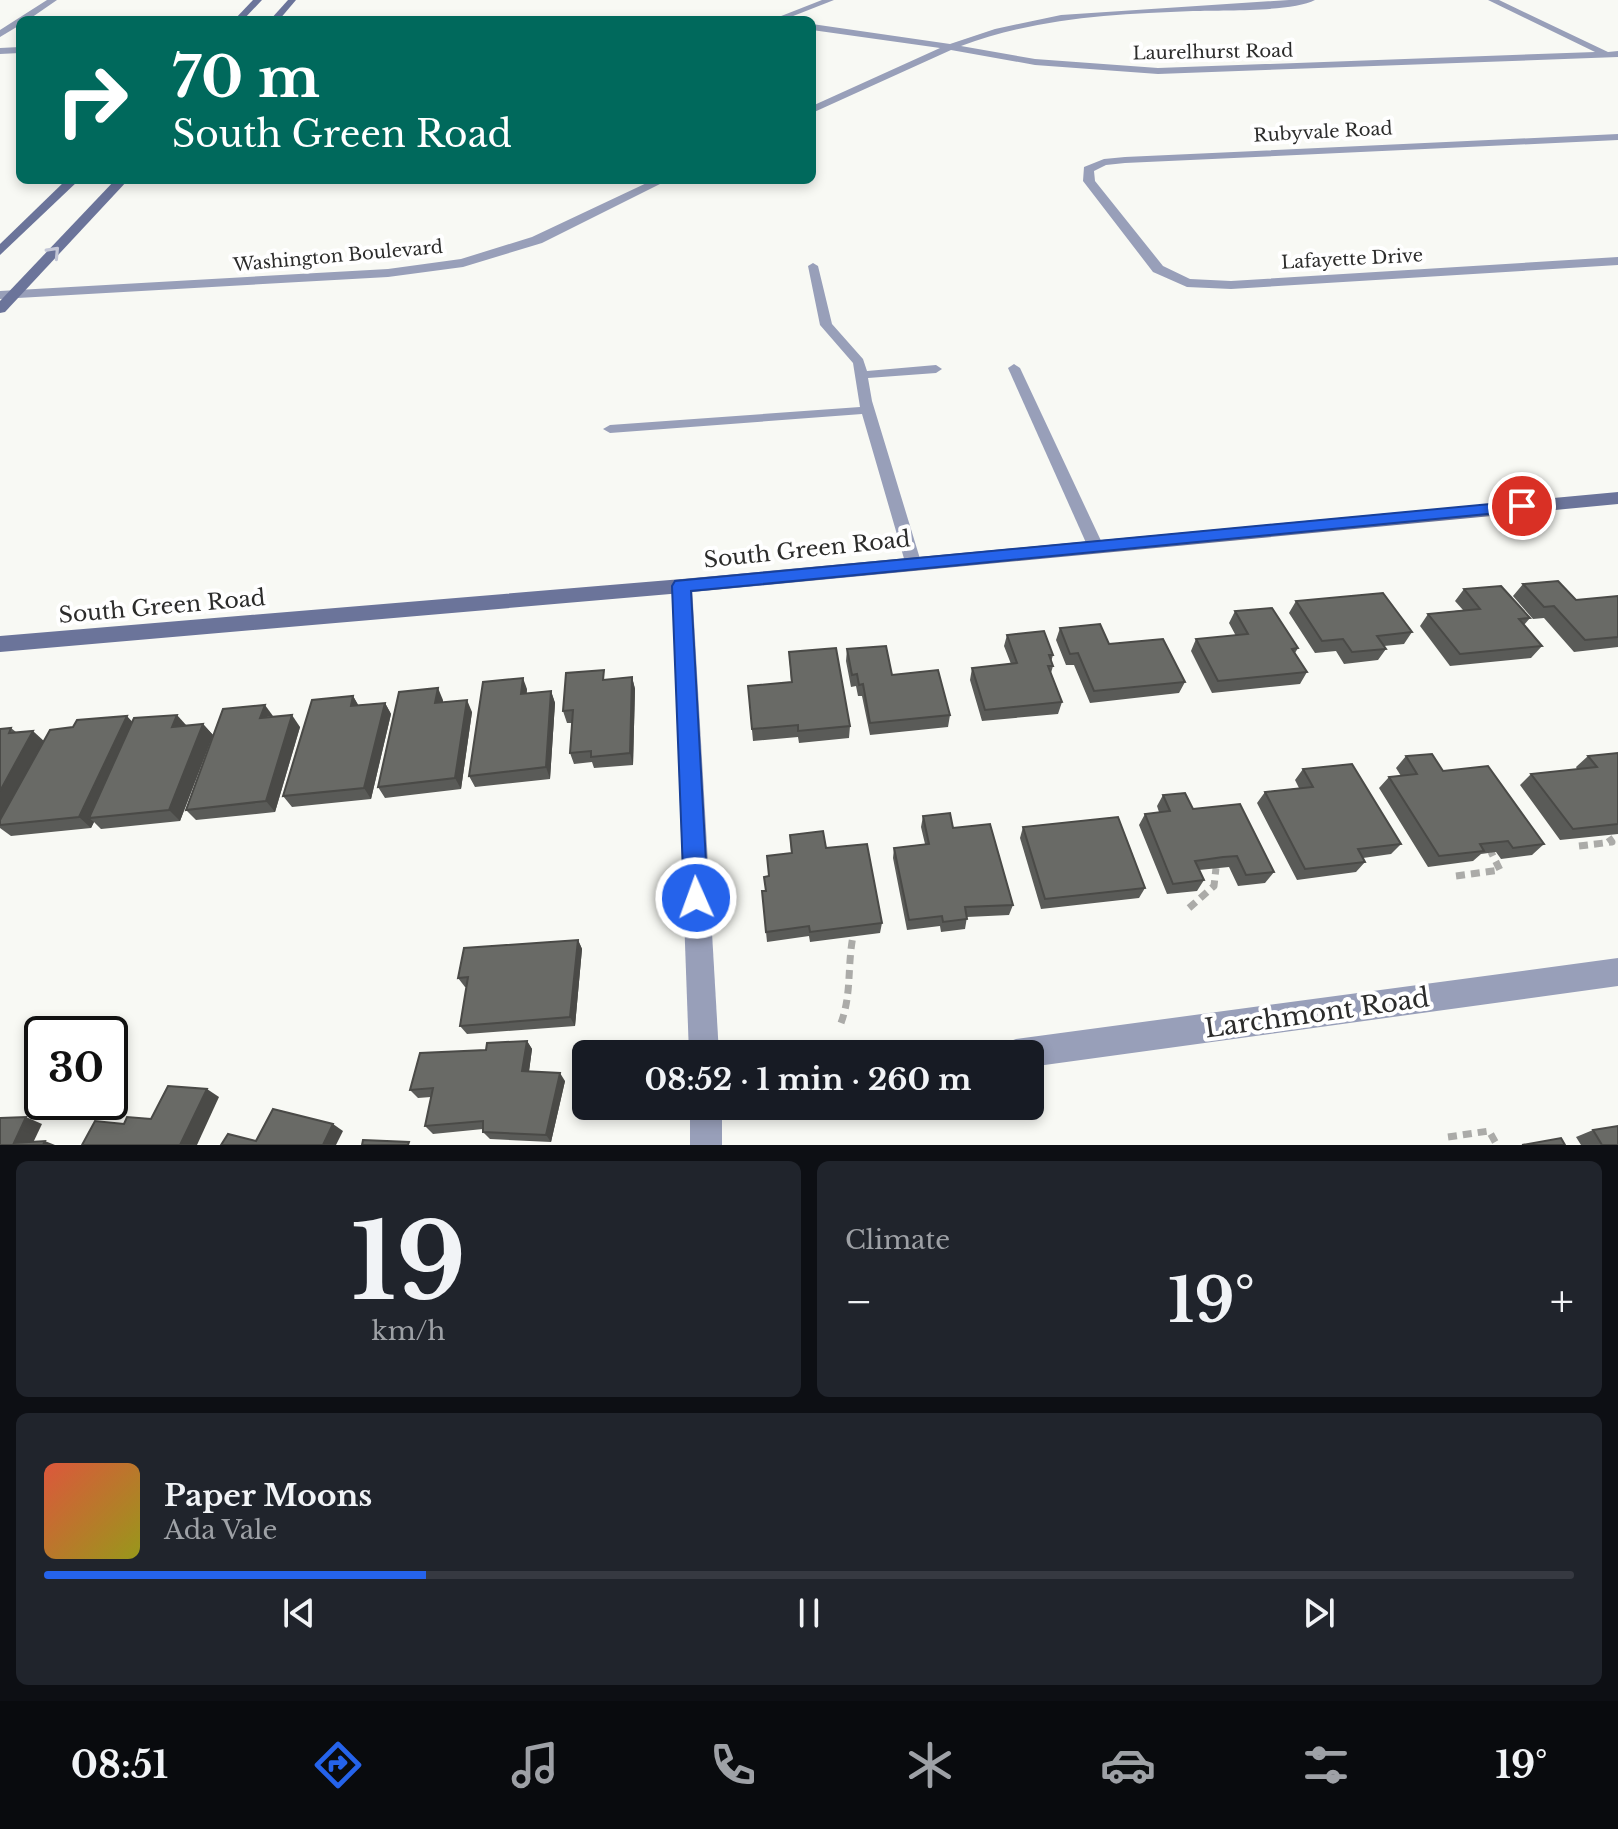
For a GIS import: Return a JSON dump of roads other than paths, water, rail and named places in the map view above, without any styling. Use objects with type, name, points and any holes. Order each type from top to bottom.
[{"type":"main road","points":[[242,16],[258,0]]},
{"type":"main road","points":[[278,16],[292,0]]},
{"type":"main road","points":[[0,251],[69,184]]},
{"type":"main road","points":[[0,309],[7,295],[118,184]]},
{"type":"main road","name":"South Green Road","points":[[0,644],[682,586],[1618,498]]},
{"type":"street","points":[[29,16],[53,0]]},
{"type":"street","points":[[786,16],[830,0]]},
{"type":"street","points":[[816,108],[951,47],[1026,24],[1128,11],[1268,6],[1311,0]]},
{"type":"street","points":[[1492,0],[1615,56]]},
{"type":"street","name":"Laurelhurst Road","points":[[816,28],[1035,62],[1158,71],[1615,56]]},
{"type":"street","name":"Rubyvale Road","points":[[1117,216],[1089,181],[1088,169],[1104,162],[1618,137]]},
{"type":"street","name":"Washington Boulevard","points":[[7,295],[388,273],[463,263],[537,240],[654,184]]},
{"type":"street","name":"Lafayette Drive","points":[[1117,216],[1158,269],[1187,283],[1231,285],[1618,261]]},
{"type":"street","points":[[682,586],[703,1040]]},
{"type":"street","name":"Larchmont Road","points":[[1044,1050],[1618,972]]},
{"type":"street","points":[[706,1120],[706,1145]]},
{"type":"lane","points":[[813,266],[826,325],[859,362],[868,410],[913,562]]},
{"type":"lane","points":[[1014,368],[1095,545]]},
{"type":"lane","points":[[861,375],[936,369]]},
{"type":"lane","points":[[610,429],[868,410]]}]
